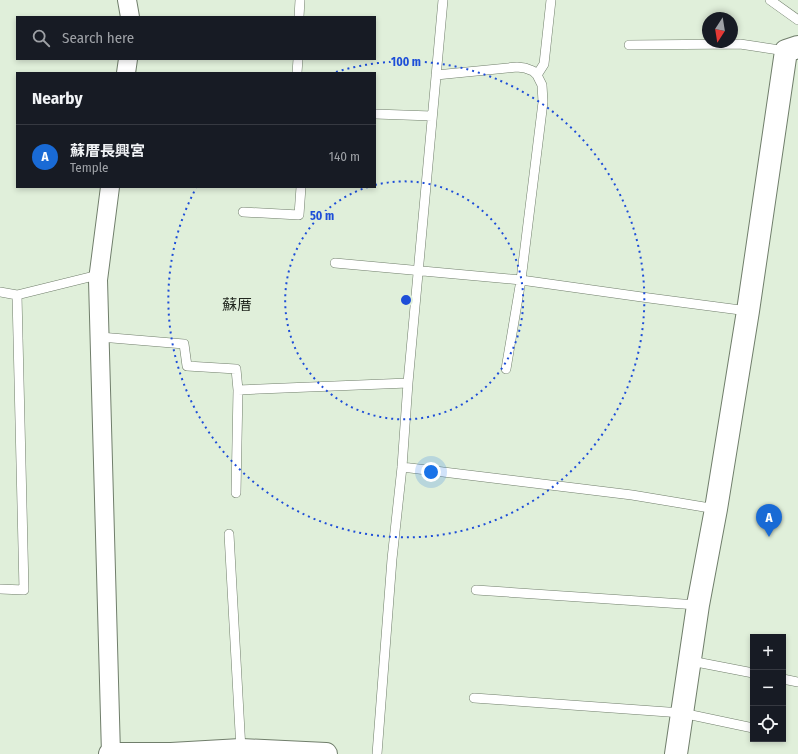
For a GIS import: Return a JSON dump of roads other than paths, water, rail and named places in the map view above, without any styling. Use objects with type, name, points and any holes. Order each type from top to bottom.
[{"type":"street","points":[[127,0],[130,16]]},
{"type":"street","points":[[676,754],[698,605],[716,509],[792,49]]},
{"type":"street","points":[[126,72],[128,60]]},
{"type":"street","points":[[110,188],[98,275],[110,754],[171,754],[241,750],[326,754]]},
{"type":"lane","points":[[299,16],[300,0]]},
{"type":"lane","points":[[377,754],[392,559],[402,467],[408,383],[443,0]]},
{"type":"lane","points":[[537,76],[544,64],[551,0]]},
{"type":"lane","points":[[770,0],[798,20]]},
{"type":"lane","points":[[629,45],[740,44],[792,49]]},
{"type":"lane","points":[[297,72],[298,60]]},
{"type":"lane","points":[[436,75],[517,67],[533,72],[542,85],[543,102],[521,280],[506,369]]},
{"type":"lane","points":[[376,114],[432,116]]},
{"type":"lane","points":[[243,212],[299,215],[301,188]]},
{"type":"lane","points":[[334,263],[521,280],[748,310]]},
{"type":"lane","points":[[0,292],[17,295],[98,275]]},
{"type":"lane","points":[[0,589],[24,590],[17,295]]},
{"type":"lane","points":[[100,337],[184,344],[187,366],[236,369],[238,390],[236,493]]},
{"type":"lane","points":[[238,390],[408,383]]},
{"type":"lane","points":[[402,467],[632,495],[716,509]]},
{"type":"lane","points":[[228,534],[241,750]]},
{"type":"lane","points":[[476,590],[698,605]]},
{"type":"lane","points":[[690,661],[750,672]]},
{"type":"lane","points":[[786,680],[798,682]]},
{"type":"lane","points":[[474,698],[682,713],[750,727]]},
{"type":"place","name":"蘇厝長興宮","points":[[769,537]]},
{"type":"district","name":"蘇厝","points":[[237,305]]}]
